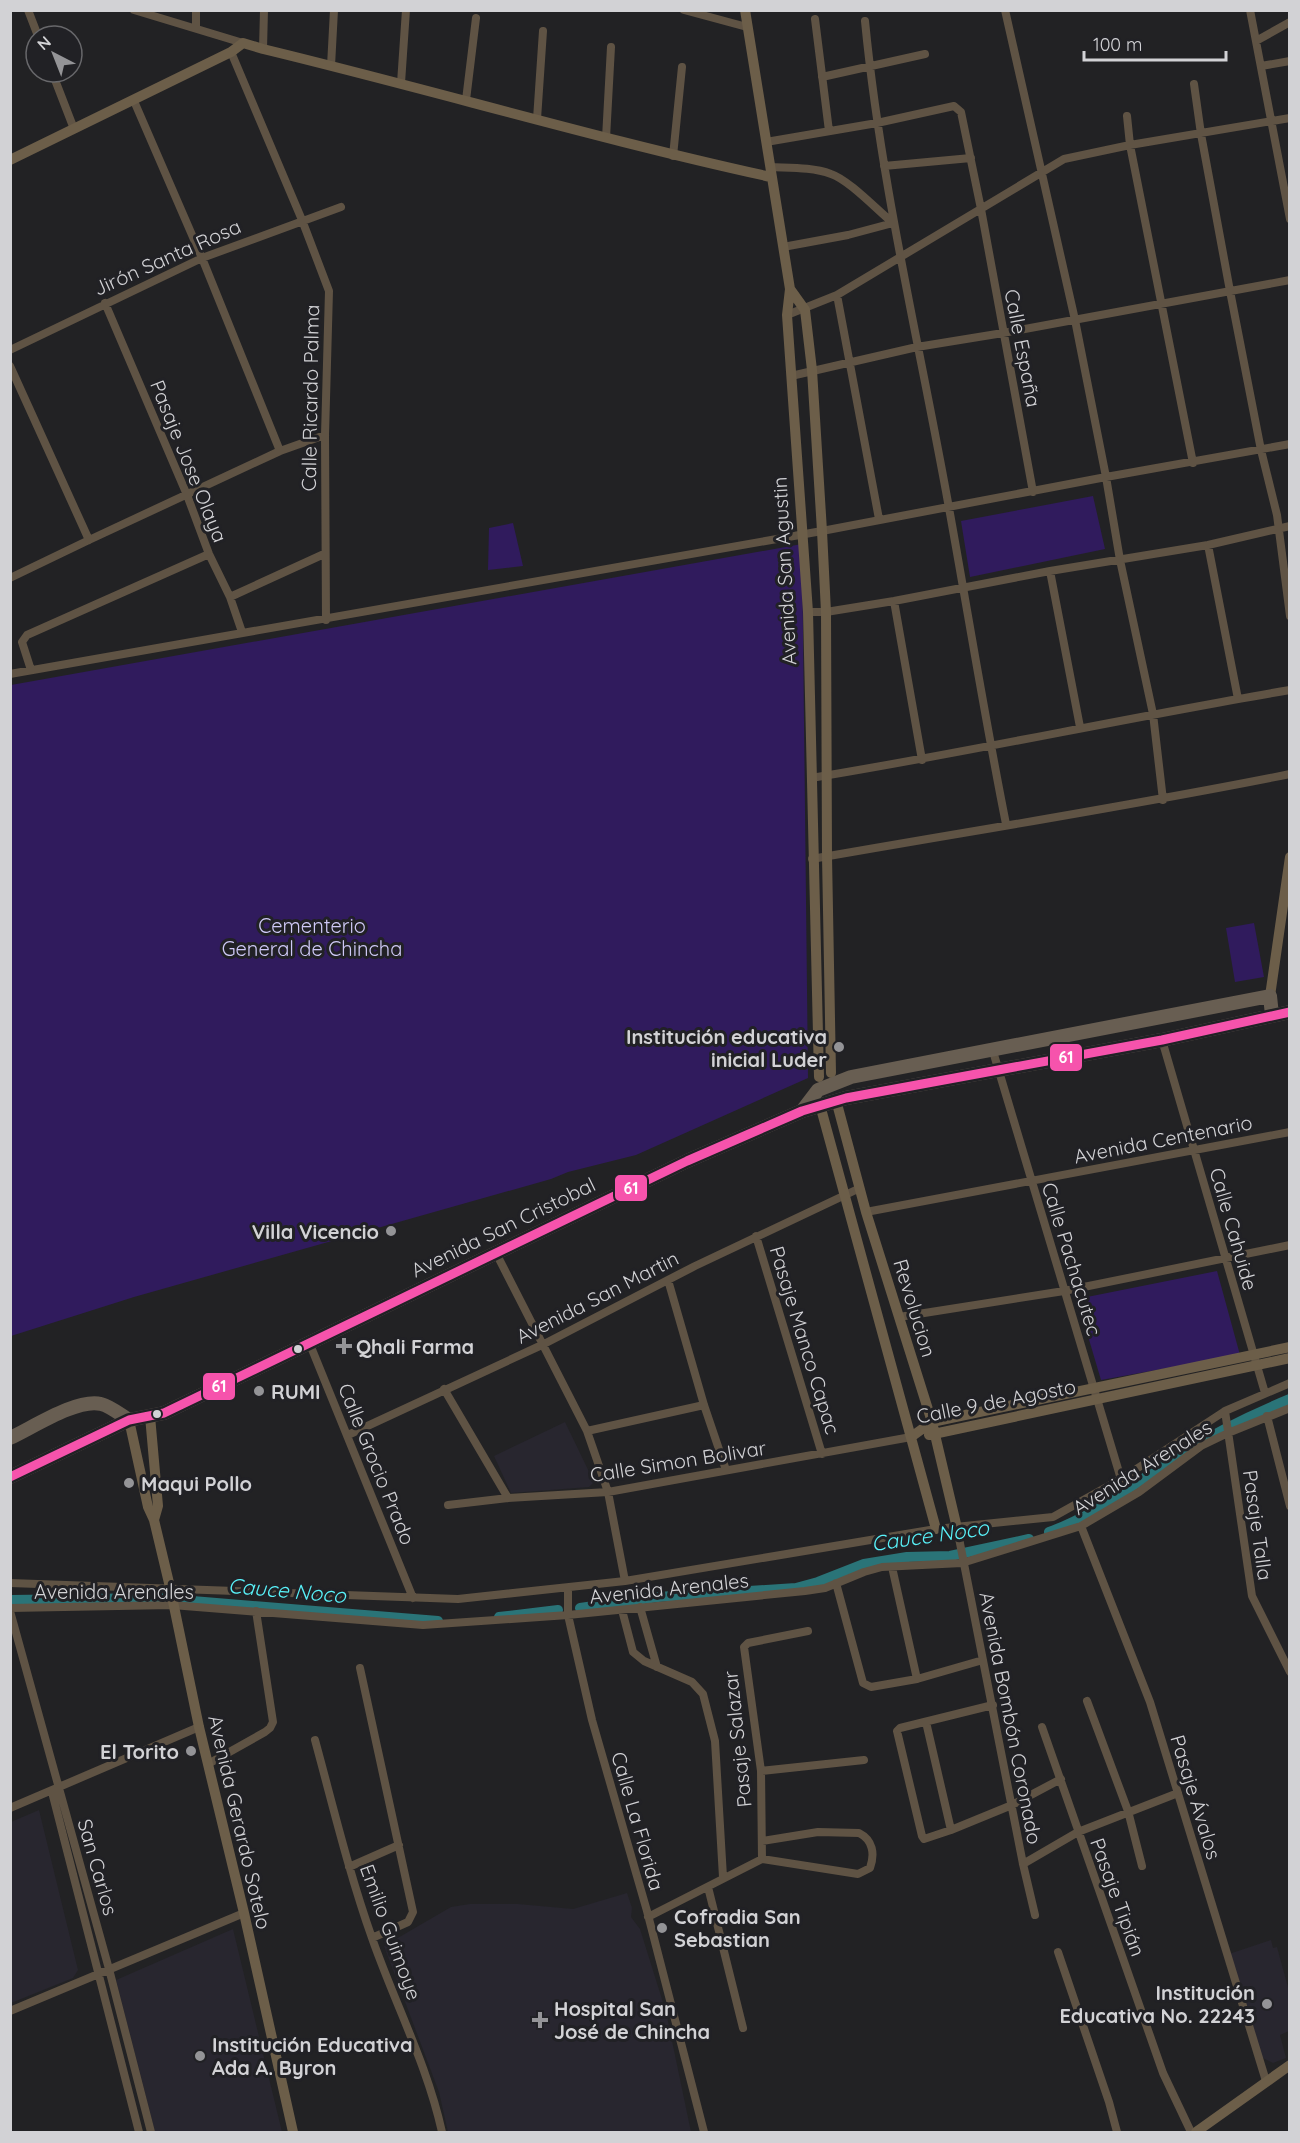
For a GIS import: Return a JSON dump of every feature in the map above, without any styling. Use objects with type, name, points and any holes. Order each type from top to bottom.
[{"type":"highway","points":[[802,1111],[818,1083],[831,1078],[851,1077],[1270,996],[1272,1015]]},
{"type":"highway","name":"Avenida San Cristobal","points":[[10,1477],[129,1420],[164,1413],[687,1161],[802,1111],[836,1100],[1162,1040],[1290,1012]]},
{"type":"highway","points":[[1123,1024],[1129,1046]]},
{"type":"highway","points":[[10,1438],[77,1406],[90,1403],[102,1404],[129,1420]]},
{"type":"street","points":[[134,10],[263,49],[401,82],[673,156],[770,172],[817,170],[832,174],[843,180],[893,223]]},
{"type":"street","points":[[196,10],[196,27]]},
{"type":"street","points":[[263,49],[264,10]]},
{"type":"street","points":[[331,66],[334,10]]},
{"type":"street","points":[[401,82],[406,10]]},
{"type":"street","points":[[684,10],[747,27]]},
{"type":"street","name":"Avenida San Agustin","points":[[745,10],[790,289],[787,315],[808,612],[818,1083]]},
{"type":"street","points":[[1005,10],[1076,320],[1120,560],[1153,714],[1163,800]]},
{"type":"street","points":[[1250,10],[1290,219]]},
{"type":"street","points":[[466,100],[476,18]]},
{"type":"street","points":[[815,19],[829,131]]},
{"type":"street","points":[[865,21],[877,123],[893,223],[949,508],[1006,825]]},
{"type":"street","points":[[1256,40],[1290,22]]},
{"type":"street","points":[[537,119],[543,31]]},
{"type":"street","points":[[10,160],[134,101],[231,52],[243,43]]},
{"type":"street","points":[[606,138],[611,47]]},
{"type":"street","name":"Calle Ricardo Palma","points":[[231,52],[302,220],[330,299],[325,435],[326,620]]},
{"type":"street","points":[[822,77],[925,54]]},
{"type":"street","points":[[1261,66],[1290,61]]},
{"type":"street","points":[[673,156],[682,67]]},
{"type":"street","points":[[57,84],[74,129]]},
{"type":"street","points":[[1194,84],[1230,291],[1261,450],[1277,515],[1290,616]]},
{"type":"street","points":[[134,101],[202,258],[280,451]]},
{"type":"street","name":"Calle España","points":[[877,123],[954,106],[961,112],[1034,492]]},
{"type":"street","points":[[1127,116],[1130,145],[1192,463]]},
{"type":"street","points":[[787,315],[837,296],[1064,159],[1130,145],[1290,118]]},
{"type":"street","points":[[766,142],[877,123]]},
{"type":"street","points":[[884,166],[971,158]]},
{"type":"street","name":"Jirón Santa Rosa","points":[[10,350],[202,258],[341,207]]},
{"type":"street","points":[[783,248],[893,223]]},
{"type":"street","points":[[791,376],[917,347],[1290,280]]},
{"type":"street","points":[[790,289],[805,310]]},
{"type":"street","points":[[837,296],[879,519]]},
{"type":"street","name":"Pasaje Jose Olaya","points":[[105,303],[187,495],[209,554],[230,597],[242,632]]},
{"type":"street","name":"Avenida San Agustin","points":[[805,310],[812,370],[826,612],[831,1078],[836,1100]]},
{"type":"street","points":[[10,366],[89,540]]},
{"type":"street","points":[[10,578],[280,451],[325,435]]},
{"type":"street","points":[[10,674],[802,535],[1290,444]]},
{"type":"street","points":[[808,612],[826,612],[894,601],[1208,545],[1290,526]]},
{"type":"street","points":[[1208,545],[1238,699]]},
{"type":"street","points":[[31,670],[22,642],[27,635],[209,554]]},
{"type":"street","points":[[230,597],[324,554]]},
{"type":"street","points":[[1050,572],[1080,727]]},
{"type":"street","points":[[894,601],[922,760]]},
{"type":"street","points":[[811,778],[922,760],[1080,727],[1290,690]]},
{"type":"street","points":[[812,859],[1163,800],[1290,774]]},
{"type":"street","points":[[1270,996],[1290,857]]},
{"type":"street","name":"Calle Cahuide","points":[[1162,1040],[1265,1393]]},
{"type":"street","name":"Calle Pachacutec","points":[[992,1048],[1121,1479]]},
{"type":"street","points":[[818,1083],[820,1105]]},
{"type":"street","name":"Revolucion","points":[[836,1100],[866,1212],[933,1422],[957,1528]]},
{"type":"street","name":"Revolucion","points":[[820,1105],[936,1529]]},
{"type":"street","name":"Avenida Centenario","points":[[866,1212],[1290,1132]]},
{"type":"street","name":"Avenida San Martin","points":[[348,1435],[544,1344],[756,1236],[860,1188]]},
{"type":"street","name":"Pasaje Manco Capac","points":[[756,1236],[822,1454]]},
{"type":"street","points":[[899,1317],[1064,1291],[1290,1245]]},
{"type":"street","points":[[496,1252],[587,1431],[608,1492],[625,1581]]},
{"type":"street","points":[[668,1280],[704,1406],[726,1470]]},
{"type":"street","name":"Calle Grocio Prado","points":[[309,1342],[413,1598]]},
{"type":"street","name":"Calle 9 de Agosto","points":[[1256,1360],[1290,1347]]},
{"type":"street","name":"Calle 9 de Agosto","points":[[911,1437],[933,1422],[1095,1394],[1256,1360],[1290,1358]]},
{"type":"street","name":"Avenida Arenales","points":[[10,1582],[458,1599],[625,1581],[936,1529],[1053,1517],[1121,1479],[1225,1411],[1290,1383]]},
{"type":"street","points":[[444,1389],[508,1498]]},
{"type":"street","name":"Calle 9 de Agosto","points":[[911,1437],[936,1434],[1095,1394]]},
{"type":"street","points":[[587,1431],[704,1406]]},
{"type":"street","name":"Avenida Arenales","points":[[10,1610],[172,1605],[423,1625],[568,1615],[825,1588],[864,1572],[892,1567],[962,1562],[1081,1526],[1139,1492],[1228,1429],[1290,1408]]},
{"type":"street","name":"Pasaje Talla","points":[[1225,1411],[1252,1596],[1290,1672]]},
{"type":"street","name":"Avenida Gerardo Sotelo","points":[[150,1416],[158,1506],[154,1520]]},
{"type":"street","points":[[1268,1416],[1290,1506]]},
{"type":"street","name":"Avenida Gerardo Sotelo","points":[[129,1420],[148,1507],[154,1520],[170,1587],[199,1727],[244,1913],[293,2133]]},
{"type":"street","name":"Calle Simon Bolivar","points":[[448,1505],[508,1498],[608,1492],[911,1437]]},
{"type":"street","name":"Pasaje Ávalos","points":[[1081,1526],[1150,1702],[1266,2081]]},
{"type":"street","name":"Avenida Bombón Coronado","points":[[957,1528],[962,1562],[1035,1915]]},
{"type":"street","points":[[892,1567],[917,1679]]},
{"type":"street","points":[[836,1583],[863,1683],[866,1685],[871,1687],[917,1679],[983,1660]]},
{"type":"street","name":"Calle La Florida","points":[[568,1587],[568,1615],[592,1720],[648,1917],[704,2133]]},
{"type":"street","points":[[640,1607],[657,1667]]},
{"type":"street","name":"San Carlos","points":[[10,1610],[139,2133]]},
{"type":"street","points":[[622,1610],[633,1652],[644,1661],[692,1682],[703,1694],[716,1741],[723,1877]]},
{"type":"street","points":[[208,1764],[265,1732],[273,1722],[256,1611]]},
{"type":"street","name":"Pasaje Salazar","points":[[762,1859],[761,1772],[744,1647],[748,1643],[808,1631]]},
{"type":"street","points":[[360,1668],[413,1912],[408,1922],[372,1938]]},
{"type":"street","points":[[1087,1701],[1128,1811],[1142,1866]]},
{"type":"street","points":[[993,1705],[900,1728],[896,1734],[921,1836],[924,1839],[951,1830],[1012,1805],[1061,1779]]},
{"type":"street","points":[[926,1722],[951,1830]]},
{"type":"street","name":"Pasaje Tipián","points":[[1042,1726],[1163,2073],[1191,2133]]},
{"type":"street","points":[[10,1808],[199,1727]]},
{"type":"street","name":"Emilio Guimoye","points":[[315,1740],[349,1867],[372,1938],[428,2080],[442,2133]]},
{"type":"street","points":[[761,1772],[864,1760]]},
{"type":"street","name":"San Carlos","points":[[55,1790],[109,1969],[151,2133]]},
{"type":"street","points":[[1023,1864],[1078,1832],[1178,1793]]},
{"type":"street","points":[[648,1917],[762,1859],[858,1874],[870,1868],[873,1855],[871,1844],[865,1836],[859,1833],[818,1832],[762,1842]]},
{"type":"street","points":[[349,1867],[399,1845]]},
{"type":"street","points":[[708,1887],[743,2028]]},
{"type":"street","points":[[10,2011],[244,1913]]},
{"type":"street","points":[[1058,1952],[1109,2102],[1117,2133]]},
{"type":"street","points":[[1196,2133],[1290,2065]]},
{"type":"shaded area","points":[[565,1422],[594,1482],[589,1487],[511,1493],[494,1456]]},
{"type":"shaded area","points":[[39,1810],[78,1970],[73,1978],[11,2003],[11,1822]]},
{"type":"shaded area","name":"Hospital San José de Chincha","points":[[627,1893],[632,1908],[631,1917],[640,1929],[666,2012],[691,2132],[448,2132],[439,2092],[384,1946],[451,1907],[470,1904],[518,1904],[573,1909]]},
{"type":"shaded area","name":"Institución Educativa Ada A. Byron","points":[[233,1929],[282,2132],[155,2132],[116,1980]]},
{"type":"shaded area","name":"Institución Educativa No. 22243","points":[[1271,1940],[1273,1948],[1277,1947],[1289,1991],[1289,2031],[1280,2035],[1286,2058],[1273,2063],[1261,2057],[1229,1954]]},
{"type":"green space","points":[[1093,496],[1105,549],[970,577],[961,521]]},
{"type":"green space","points":[[513,523],[523,566],[488,570],[489,528]]},
{"type":"green space","name":"Cementerio General de Chincha","points":[[802,544],[808,1078],[636,1155],[568,1172],[551,1179],[134,1297],[11,1336],[11,685]]},
{"type":"green space","points":[[1254,923],[1264,977],[1235,982],[1226,928]]},
{"type":"green space","points":[[1217,1271],[1240,1355],[1101,1380],[1077,1299]]},
{"type":"waterway","name":"Cauce Noco","points":[[1049,1532],[1084,1517],[1206,1439],[1290,1399]]},
{"type":"waterway","name":"Cauce Noco","points":[[580,1608],[658,1597],[796,1588],[864,1564],[907,1557],[950,1556],[1029,1539]]},
{"type":"waterway","name":"Cauce Noco","points":[[11,1600],[156,1598],[438,1621]]},
{"type":"waterway","name":"Cauce Noco","points":[[499,1617],[558,1610]]},
{"type":"transit line","name":"61","points":[[10,1477],[129,1420],[164,1413],[687,1161],[802,1111],[846,1098],[1162,1040],[1290,1012]]},
{"type":"place","name":"Institución educativa inicial Luder","points":[[839,1047]]},
{"type":"place","name":"Villa Vicencio","points":[[391,1231]]},
{"type":"place","name":"Qhali Farma","points":[[344,1346]]},
{"type":"place","name":"RUMI","points":[[259,1391]]},
{"type":"place","name":"Maqui Pollo","points":[[129,1483]]},
{"type":"place","name":"El Torito","points":[[191,1751]]},
{"type":"place","name":"Cofradia San Sebastian","points":[[662,1928]]},
{"type":"place","name":"Institución Educativa No. 22243","points":[[1267,2004]]},
{"type":"place","name":"Hospital San José de Chincha","points":[[540,2020]]},
{"type":"place","name":"Institución Educativa Ada A. Byron","points":[[200,2056]]}]
